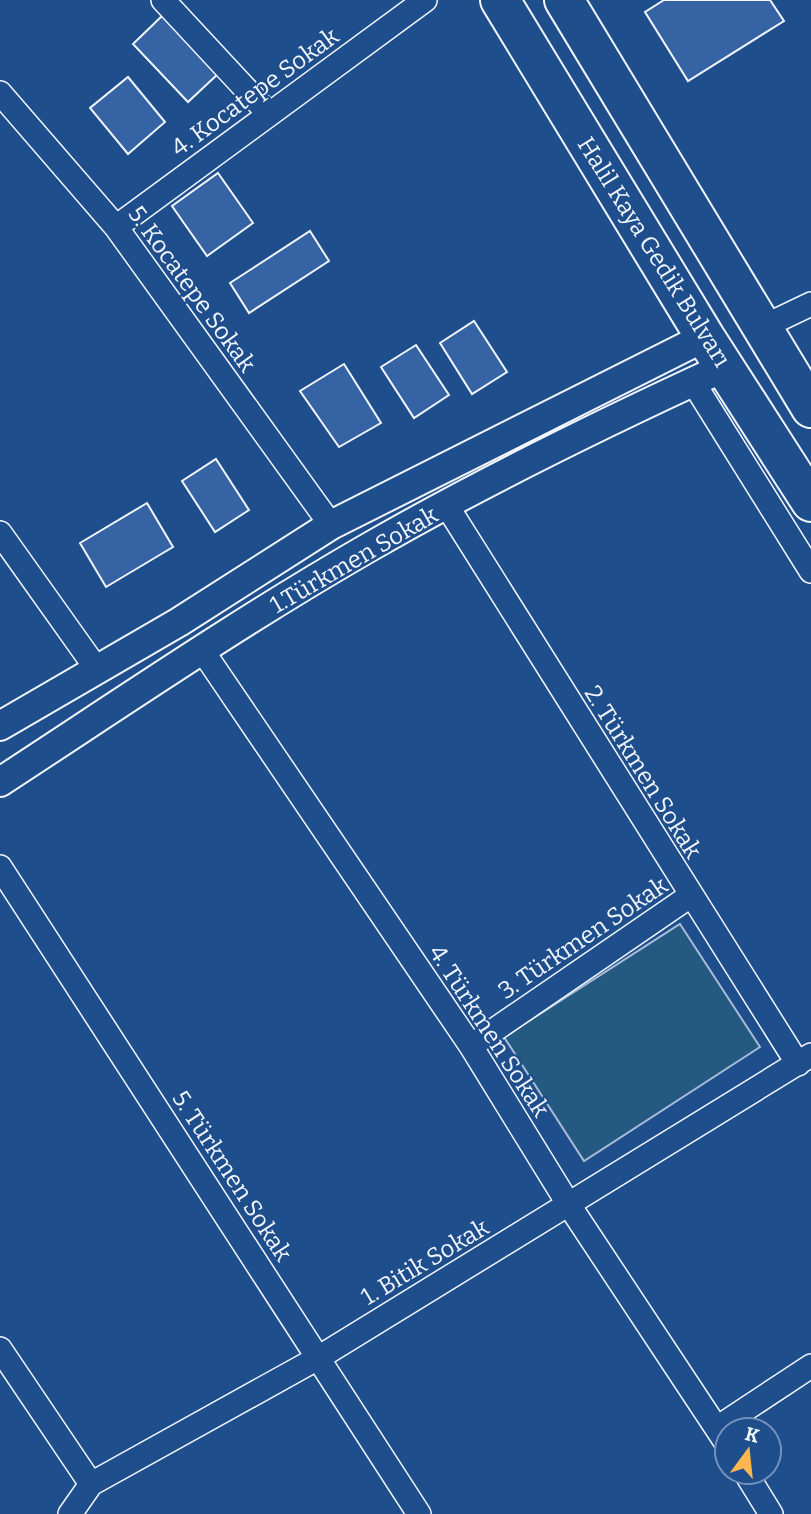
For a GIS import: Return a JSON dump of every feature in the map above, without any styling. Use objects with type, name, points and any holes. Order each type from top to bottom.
[{"type":"highway","name":"Halil Kaya Gedik Bulvarı","points":[[500,0],[708,362],[811,502]]},
{"type":"highway","name":"Halil Kaya Gedik Bulvarı","points":[[564,0],[811,408]]},
{"type":"street","points":[[163,0],[269,114]]},
{"type":"street","name":"4. Kocatepe Sokak","points":[[116,227],[425,0]]},
{"type":"street","name":"5. Kocatepe Sokak","points":[[0,93],[116,227],[331,524]]},
{"type":"street","points":[[761,328],[811,304]]},
{"type":"street","points":[[708,362],[811,571]]},
{"type":"street","name":"1.Türkmen Sokak","points":[[0,782],[202,650],[366,549],[568,442],[708,362]]},
{"type":"street","name":"1.Türkmen Sokak","points":[[0,726],[178,622],[331,524],[708,362]]},
{"type":"street","name":"2. Türkmen Sokak","points":[[446,506],[690,896],[804,1059]]},
{"type":"street","points":[[0,533],[96,668]]},
{"type":"street","points":[[178,622],[202,650]]},
{"type":"street","name":"4. Türkmen Sokak","points":[[202,650],[471,1046],[569,1205],[713,1422]]},
{"type":"street","name":"5. Türkmen Sokak","points":[[0,867],[419,1514]]},
{"type":"street","name":"3. Türkmen Sokak","points":[[471,1046],[690,896]]},
{"type":"street","name":"1. Bitik Sokak","points":[[70,1514],[91,1484],[318,1358],[804,1059]]},
{"type":"street","points":[[0,1349],[91,1484]]},
{"type":"street","points":[[747,1416],[811,1366]]},
{"type":"street","points":[[754,1486],[771,1514]]},
{"type":"shaded area","points":[[680,924],[760,1047],[584,1161],[504,1037]]},
{"type":"building","points":[[664,0],[770,0],[784,21],[688,81],[645,12]]},
{"type":"building","points":[[163,15],[219,73],[188,102],[133,44]]},
{"type":"building","points":[[128,77],[165,122],[128,154],[90,108]]},
{"type":"building","points":[[218,173],[253,223],[207,256],[172,206]]},
{"type":"building","points":[[310,231],[329,261],[249,313],[230,283]]},
{"type":"building","points":[[474,321],[507,372],[472,394],[440,343]]},
{"type":"building","points":[[416,345],[449,395],[414,418],[381,367]]},
{"type":"building","points":[[344,364],[381,423],[339,447],[300,391]]},
{"type":"building","points":[[216,459],[249,510],[215,532],[182,481]]},
{"type":"building","points":[[147,503],[173,547],[106,587],[80,543]]}]
